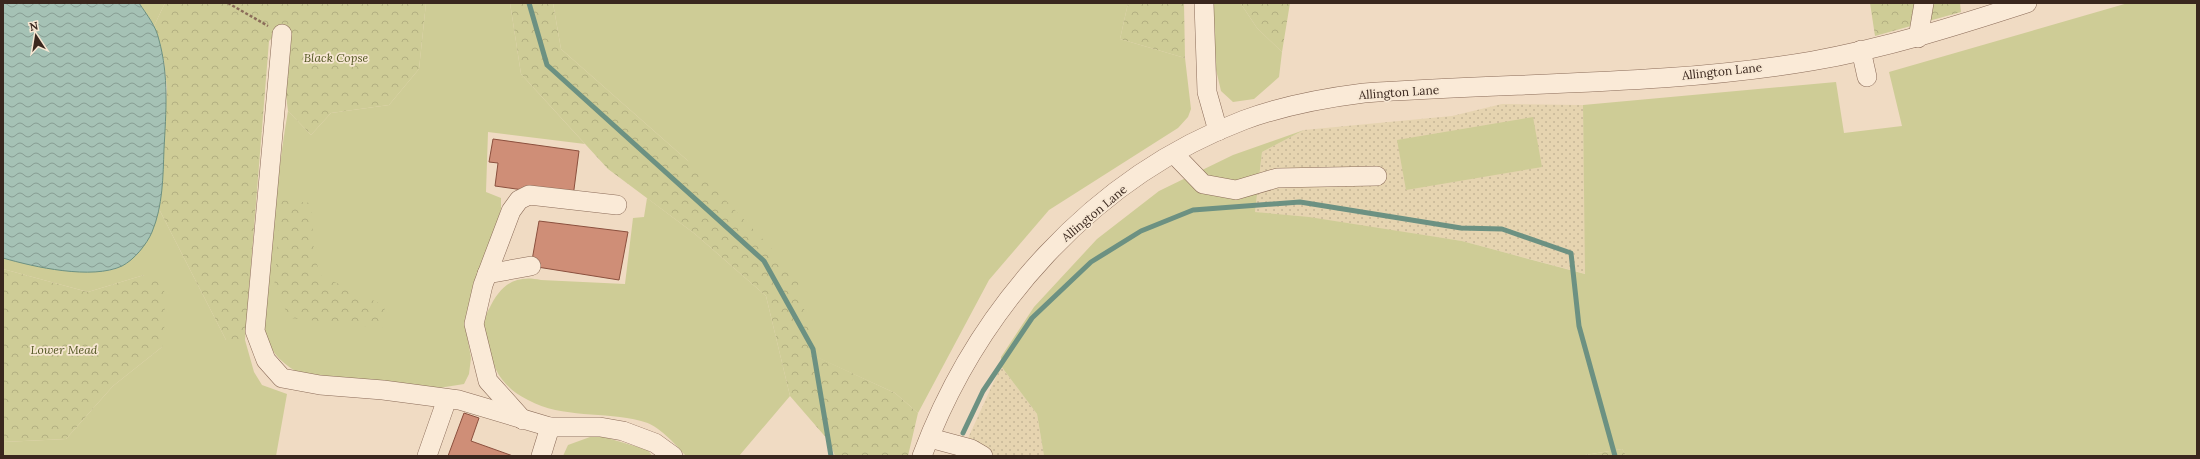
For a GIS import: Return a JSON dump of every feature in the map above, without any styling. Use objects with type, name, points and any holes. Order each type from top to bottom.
[{"type":"street","points":[[1204,3],[1207,92],[1218,131]]},
{"type":"street","points":[[1918,38],[1924,3]]},
{"type":"street","name":"Allington Lane","points":[[922,456],[955,381],[971,354],[992,321],[1017,288],[1051,249],[1085,217],[1139,176],[1174,154],[1218,131],[1245,120],[1326,98],[1364,93],[1701,75],[1812,61],[1918,38],[2028,3]]},
{"type":"street","points":[[282,34],[255,332],[266,360],[282,378],[320,385],[383,390],[459,400],[550,427],[600,427],[623,431],[655,443],[673,456]]},
{"type":"street","points":[[1861,50],[1867,77]]},
{"type":"street","points":[[1174,154],[1203,184],[1236,190],[1277,178],[1377,176]]},
{"type":"street","points":[[523,420],[488,381],[474,324],[487,274],[511,211],[523,196],[529,195],[617,205]]},
{"type":"street","points":[[487,274],[531,266]]},
{"type":"street","points":[[427,456],[446,399]]},
{"type":"street","points":[[541,456],[550,427]]},
{"type":"street","points":[[930,438],[971,449],[983,456]]},
{"type":"path","points":[[228,3],[282,34]]},
{"type":"shaded area","points":[[1502,104],[1583,105],[1586,274],[1462,241],[1255,212],[1262,152],[1304,130],[1452,116]]},
{"type":"shaded area","points":[[1001,366],[1037,414],[1044,456],[962,456],[964,447]]},
{"type":"green space","points":[[139,3],[165,3],[154,26]]},
{"type":"green space","name":"Black Copse","points":[[165,3],[426,3],[419,69],[389,105],[331,113],[311,135],[288,111],[278,32],[269,41],[245,340],[226,340],[159,209],[167,88],[164,61],[154,26]]},
{"type":"green space","points":[[426,3],[510,3],[521,74],[585,144],[488,132],[486,192],[501,198],[501,209],[466,329],[471,358],[469,374],[464,384],[439,388],[300,374],[284,363],[275,354],[266,337],[264,329],[264,302],[288,111],[311,135],[331,113],[389,105],[419,69]]},
{"type":"green space","points":[[510,3],[553,3],[561,49],[687,160],[796,274],[815,356],[895,393],[918,413],[908,456],[835,456],[829,441],[790,396],[766,296],[695,234],[608,169],[521,74]]},
{"type":"green space","points":[[553,3],[1128,3],[1120,39],[1185,58],[1191,109],[1188,117],[1178,128],[1049,210],[989,280],[918,413],[895,393],[814,356],[687,160],[561,49]]},
{"type":"green space","points":[[1128,3],[1184,3],[1185,58],[1120,39]]},
{"type":"green space","points":[[1213,3],[1241,4],[1257,28],[1282,52],[1279,77],[1254,99],[1233,102],[1221,91],[1214,61]]},
{"type":"green space","points":[[1232,3],[1290,3],[1282,52],[1257,28],[1241,4]]},
{"type":"green space","points":[[1870,3],[1960,3],[1961,12],[1875,36]]},
{"type":"green space","points":[[2128,3],[2197,3],[2197,456],[1627,456],[1622,449],[1579,456],[1044,456],[1037,414],[1001,366],[1001,357],[1034,307],[1097,239],[1159,191],[1233,155],[1304,130],[1262,152],[1255,212],[1309,217],[1462,241],[1585,274],[1583,105],[1836,82],[1844,133],[1902,126],[1889,72]]},
{"type":"green space","points":[[1533,117],[1542,167],[1406,190],[1397,140]]},
{"type":"green space","points":[[647,198],[695,234],[766,296],[790,396],[739,456],[686,456],[666,435],[648,423],[613,416],[555,410],[541,406],[519,395],[506,384],[497,372],[491,356],[484,334],[484,322],[493,301],[498,294],[503,288],[516,280],[531,279],[625,284],[633,218],[644,217]]},
{"type":"green space","points":[[281,200],[311,203],[314,253],[320,275],[385,306],[382,328],[290,318],[274,289]]},
{"type":"green space","points":[[159,209],[226,340],[245,340],[254,372],[262,385],[287,394],[276,456],[3,456],[3,442],[66,439],[113,386],[162,347],[144,275],[88,292],[3,269],[3,258],[27,263],[90,270],[103,271],[115,269],[125,265],[140,249],[152,230]]},
{"type":"green space","name":"Lower Mead","points":[[3,269],[88,292],[144,275],[164,284],[165,321],[162,347],[113,386],[66,439],[3,442]]},
{"type":"green space","points":[[590,437],[604,437],[648,450],[652,456],[563,456],[568,445]]},
{"type":"green space","points":[[1622,449],[1627,456],[1579,456]]},
{"type":"water","points":[[3,3],[139,3],[156,30],[162,54],[166,81],[162,191],[156,222],[147,242],[135,256],[122,266],[110,270],[95,272],[63,271],[3,258]]},
{"type":"building","points":[[493,139],[579,151],[573,197],[495,186],[498,163],[489,162]]},
{"type":"building","points":[[539,221],[628,232],[619,280],[531,266]]},
{"type":"building","points":[[464,413],[479,418],[471,441],[513,456],[448,456]]},
{"type":"waterway","points":[[529,3],[547,65],[764,261],[813,349],[831,456]]},
{"type":"waterway","points":[[963,433],[983,391],[1032,318],[1091,262],[1141,231],[1193,210],[1300,202],[1461,228],[1502,229],[1571,253],[1579,326],[1615,456]]}]
